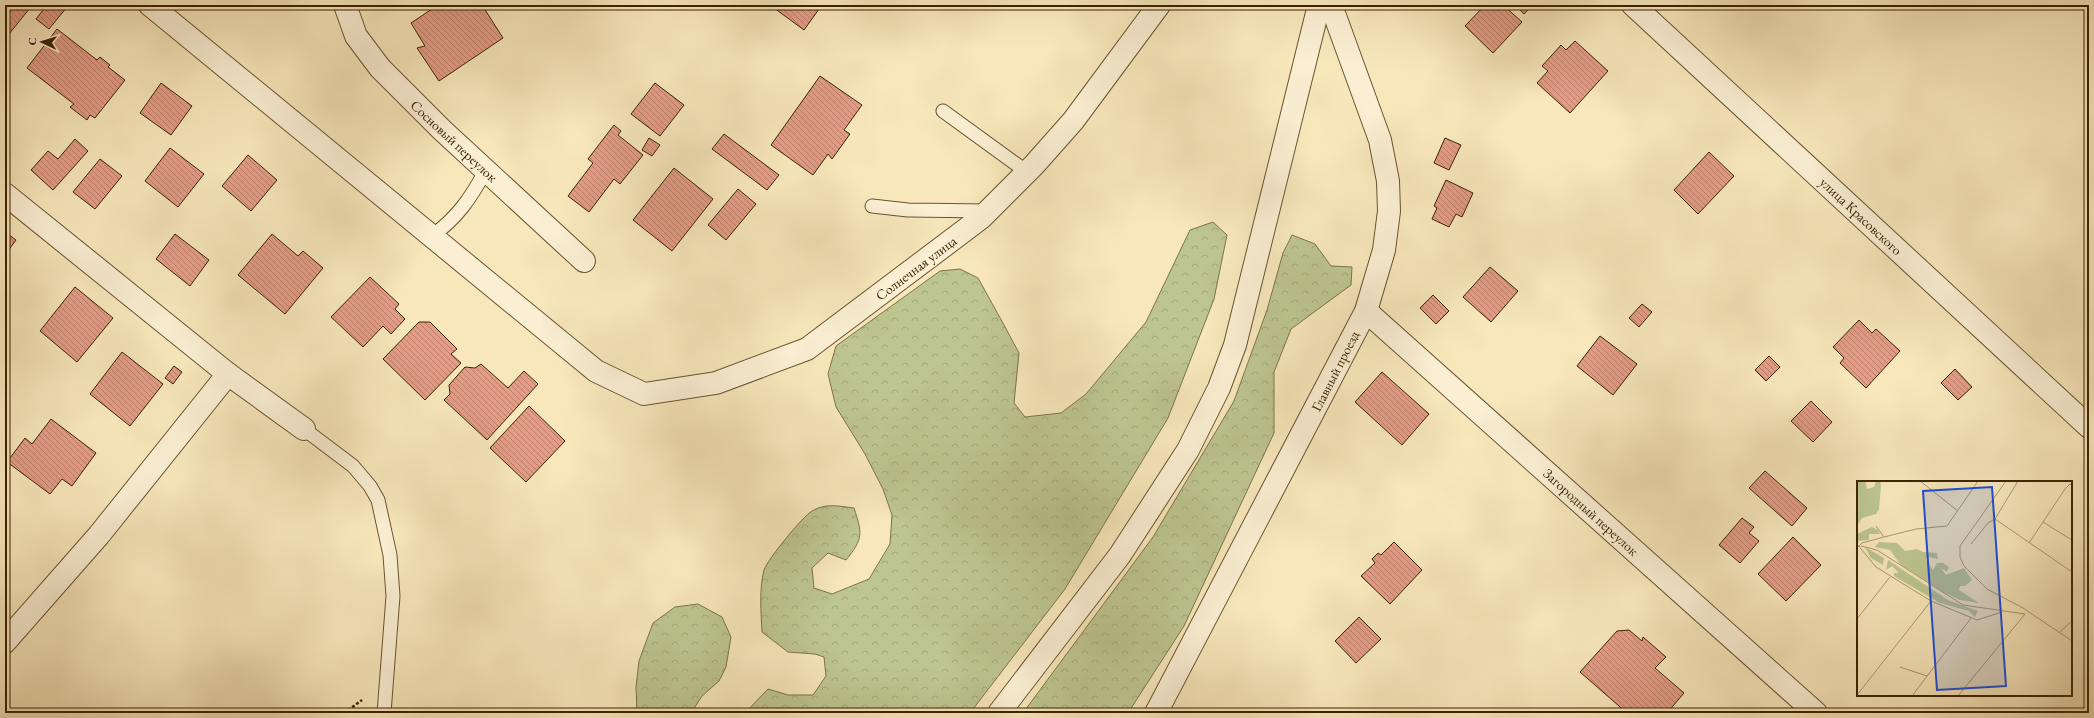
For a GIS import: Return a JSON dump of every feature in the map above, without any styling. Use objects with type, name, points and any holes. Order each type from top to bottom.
[{"type":"street","name":"Солнечная улица","points":[[150,5],[596,371],[644,394],[716,383],[807,349],[953,241],[1027,172],[1073,121],[1159,5]]},
{"type":"street","name":"Сосновый переулок","points":[[345,5],[356,36],[380,68],[410,100],[584,261]]},
{"type":"street","points":[[999,713],[1120,556],[1188,450],[1219,388],[1235,345],[1319,5]]},
{"type":"street","name":"Главный проезд","points":[[1156,713],[1366,311],[1384,250],[1389,211],[1388,181],[1380,140],[1331,5]]},
{"type":"street","name":"улица Красовского","points":[[1633,5],[2089,427]]},
{"type":"street","points":[[5,194],[228,374],[304,429]]},
{"type":"street","name":"Загородный переулок","points":[[1366,311],[1816,713]]},
{"type":"street","points":[[5,642],[99,535],[228,374]]},
{"type":"lane","points":[[943,111],[1027,172]]},
{"type":"lane","points":[[432,236],[450,223],[460,212],[470,199],[486,170]]},
{"type":"lane","points":[[872,206],[908,210],[988,210]]},
{"type":"lane","points":[[304,429],[353,466],[370,486],[378,500],[390,555],[393,596],[384,713]]},
{"type":"green space","points":[[1213,222],[1227,235],[1214,299],[1168,418],[1065,589],[970,713],[745,713],[768,689],[788,695],[813,695],[826,676],[824,657],[815,654],[788,652],[762,632],[761,593],[764,570],[778,548],[794,529],[807,515],[817,508],[827,506],[843,506],[854,508],[859,524],[860,535],[859,540],[852,552],[846,560],[828,553],[812,568],[814,588],[832,594],[869,579],[890,544],[892,515],[883,489],[865,454],[836,407],[828,374],[836,346],[940,271],[960,269],[978,278],[1019,353],[1014,403],[1025,417],[1061,413],[1086,394],[1146,322],[1190,230]]},
{"type":"green space","points":[[1292,235],[1315,244],[1331,266],[1352,267],[1351,285],[1291,329],[1274,372],[1274,433],[1184,626],[1128,713],[1023,713],[1153,537],[1234,401],[1267,310],[1283,253]]},
{"type":"green space","points":[[698,604],[722,617],[731,637],[726,667],[719,681],[702,696],[691,713],[637,713],[636,687],[639,661],[653,623],[675,607]]},
{"type":"building","points":[[5,5],[26,5],[30,8],[5,39]]},
{"type":"building","points":[[47,5],[64,5],[67,7],[49,29],[36,19]]},
{"type":"building","points":[[438,5],[482,5],[503,38],[439,81],[417,48],[425,46],[411,23]]},
{"type":"building","points":[[770,5],[814,5],[819,9],[804,30]]},
{"type":"building","points":[[1485,5],[1503,5],[1522,22],[1493,53],[1465,26]]},
{"type":"building","points":[[1515,5],[1533,5],[1524,14]]},
{"type":"building","points":[[57,29],[97,60],[100,57],[110,65],[108,67],[125,80],[95,118],[90,115],[87,120],[70,107],[74,104],[27,68]]},
{"type":"building","points":[[1575,41],[1608,71],[1570,113],[1537,83],[1548,71],[1542,66],[1561,45],[1566,50]]},
{"type":"building","points":[[820,76],[862,105],[844,130],[850,134],[832,159],[828,154],[813,175],[771,145]]},
{"type":"building","points":[[161,83],[192,106],[171,135],[140,113]]},
{"type":"building","points":[[655,83],[684,105],[660,136],[631,114]]},
{"type":"building","points":[[614,125],[621,131],[618,135],[643,155],[620,184],[614,179],[589,212],[568,196],[593,163],[588,159]]},
{"type":"building","points":[[724,134],[779,175],[767,190],[712,149]]},
{"type":"building","points":[[649,138],[660,145],[652,156],[642,150]]},
{"type":"building","points":[[1445,138],[1461,145],[1449,170],[1434,163]]},
{"type":"building","points":[[75,139],[88,151],[53,190],[31,170],[48,151],[58,159]]},
{"type":"building","points":[[170,148],[204,174],[178,207],[145,181]]},
{"type":"building","points":[[1709,152],[1734,176],[1698,214],[1674,190]]},
{"type":"building","points":[[248,155],[277,180],[251,211],[222,186]]},
{"type":"building","points":[[100,159],[122,176],[95,209],[73,192]]},
{"type":"building","points":[[674,168],[713,199],[672,251],[633,220]]},
{"type":"building","points":[[1446,180],[1473,193],[1462,217],[1456,214],[1449,227],[1432,219],[1437,208],[1434,206]]},
{"type":"building","points":[[738,189],[756,204],[726,240],[708,225]]},
{"type":"building","points":[[5,232],[16,240],[5,255]]},
{"type":"building","points":[[175,234],[209,260],[190,286],[156,259]]},
{"type":"building","points":[[272,234],[298,256],[303,251],[323,268],[285,314],[238,275]]},
{"type":"building","points":[[1490,267],[1518,291],[1491,322],[1463,297]]},
{"type":"building","points":[[370,277],[399,304],[395,309],[405,319],[391,334],[383,326],[363,347],[331,317]]},
{"type":"building","points":[[75,287],[113,318],[77,362],[40,331]]},
{"type":"building","points":[[1433,295],[1449,311],[1436,324],[1420,308]]},
{"type":"building","points":[[1642,304],[1652,312],[1639,327],[1629,318]]},
{"type":"building","points":[[1859,320],[1872,333],[1876,329],[1900,351],[1866,388],[1840,363],[1844,358],[1833,347]]},
{"type":"building","points":[[419,322],[430,322],[457,349],[451,354],[461,363],[425,400],[383,359]]},
{"type":"building","points":[[1600,336],[1637,364],[1613,395],[1577,366]]},
{"type":"building","points":[[122,352],[163,384],[130,426],[90,394]]},
{"type":"building","points":[[1769,356],[1780,367],[1766,381],[1755,370]]},
{"type":"building","points":[[481,364],[508,388],[524,371],[538,384],[487,440],[444,400],[450,394],[449,385],[465,367],[475,368]]},
{"type":"building","points":[[174,366],[182,372],[173,384],[165,378]]},
{"type":"building","points":[[1955,369],[1972,387],[1958,400],[1941,383]]},
{"type":"building","points":[[1382,372],[1429,414],[1402,445],[1355,402]]},
{"type":"building","points":[[1811,401],[1832,422],[1813,442],[1791,421]]},
{"type":"building","points":[[529,406],[565,441],[526,482],[490,448]]},
{"type":"building","points":[[51,419],[96,453],[72,486],[62,479],[50,494],[7,462],[25,438],[32,444]]},
{"type":"building","points":[[1765,471],[1807,508],[1792,526],[1749,488]]},
{"type":"building","points":[[1742,518],[1754,527],[1749,533],[1759,541],[1740,563],[1719,545]]},
{"type":"building","points":[[1793,537],[1821,565],[1786,601],[1758,574]]},
{"type":"building","points":[[1394,542],[1422,570],[1390,604],[1361,576],[1375,563],[1372,559],[1378,553],[1381,555]]},
{"type":"building","points":[[1359,617],[1381,639],[1356,663],[1335,641]]},
{"type":"building","points":[[1629,630],[1642,641],[1643,637],[1666,657],[1655,668],[1684,693],[1667,713],[1627,713],[1580,672],[1617,631]]}]
